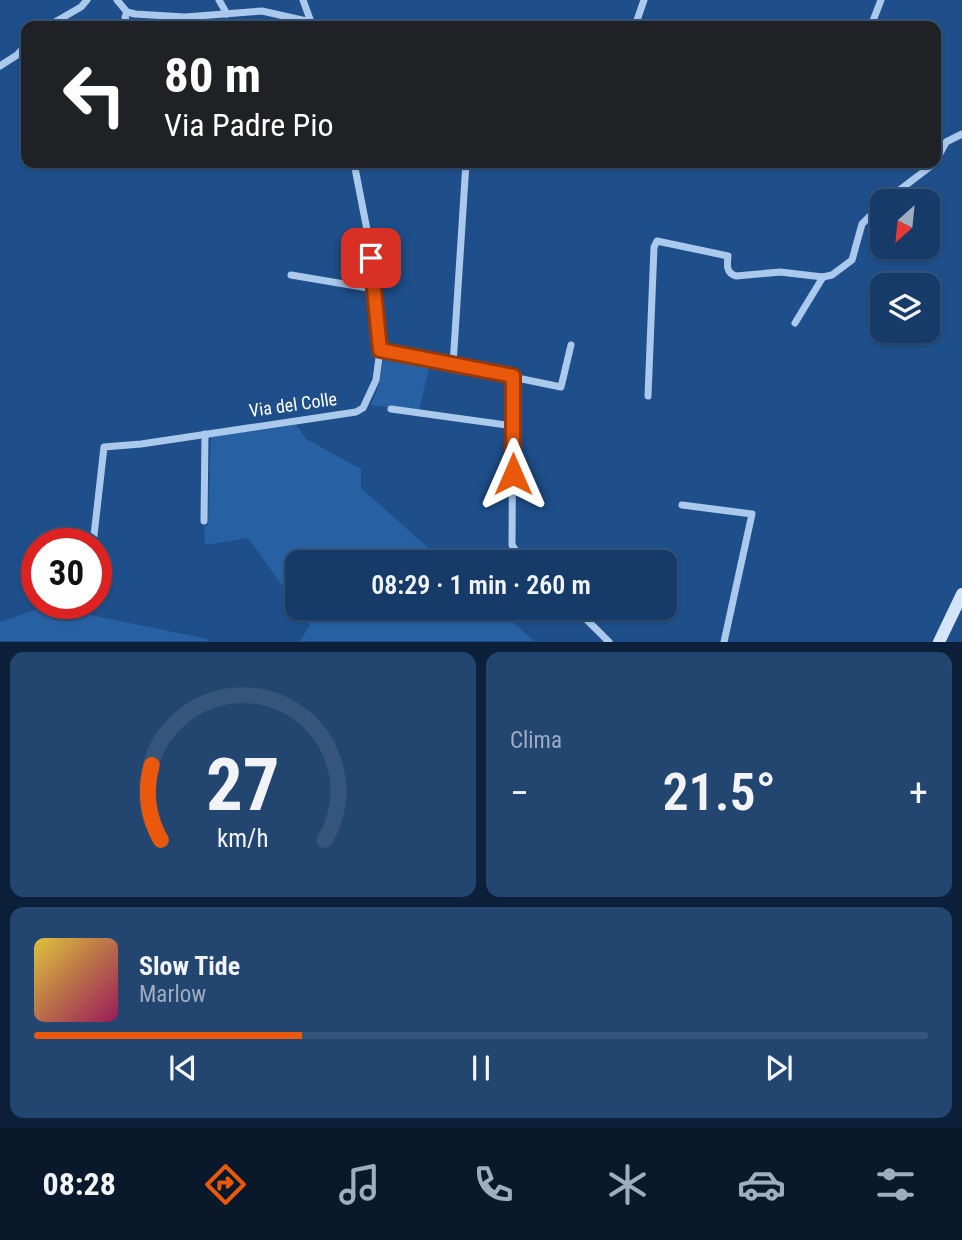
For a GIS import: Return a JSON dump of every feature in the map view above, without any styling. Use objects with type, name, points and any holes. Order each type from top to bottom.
[{"type":"main road","points":[[940,641],[962,594]]},
{"type":"street","points":[[57,21],[81,7],[87,0]]},
{"type":"street","points":[[117,0],[127,12],[173,17],[262,11],[307,21]]},
{"type":"street","points":[[219,0],[227,14]]},
{"type":"street","points":[[303,0],[311,21]]},
{"type":"street","points":[[637,21],[644,0]]},
{"type":"street","points":[[873,21],[881,0]]},
{"type":"street","points":[[126,21],[127,12]]},
{"type":"street","points":[[0,66],[21,51]]},
{"type":"street","points":[[941,152],[946,142],[962,134]]},
{"type":"street","name":"Via del Colle","points":[[95,528],[104,447],[356,412],[363,408],[376,380],[380,350],[369,240],[355,168]]},
{"type":"street","points":[[453,365],[466,168]]},
{"type":"street","points":[[902,189],[928,168]]},
{"type":"street","points":[[648,396],[654,247],[657,241],[728,256],[727,268],[736,276],[780,272],[823,276],[840,271],[852,260],[862,224],[870,216]]},
{"type":"street","points":[[291,275],[374,289]]},
{"type":"street","points":[[795,323],[823,276]]},
{"type":"street","points":[[380,350],[561,387],[571,345]]},
{"type":"street","points":[[513,376],[512,545],[515,550]]},
{"type":"street","points":[[391,410],[513,426]]},
{"type":"street","points":[[204,521],[205,434]]},
{"type":"street","points":[[682,505],[752,514],[724,642]]},
{"type":"street","points":[[587,620],[609,642]]},
{"type":"shaded area","points":[[384,354],[430,364],[419,411],[371,405],[379,385]]},
{"type":"shaded area","points":[[296,425],[306,439],[361,469],[361,488],[431,550],[285,550],[285,589],[248,538],[205,545],[211,437]]},
{"type":"shaded area","points":[[21,615],[21,619],[110,619],[207,641],[0,641],[0,622]]},
{"type":"shaded area","points":[[307,620],[510,620],[534,641],[300,641],[310,625]]},
{"type":"route","points":[[371,258],[380,350],[513,376],[513,474]]}]
